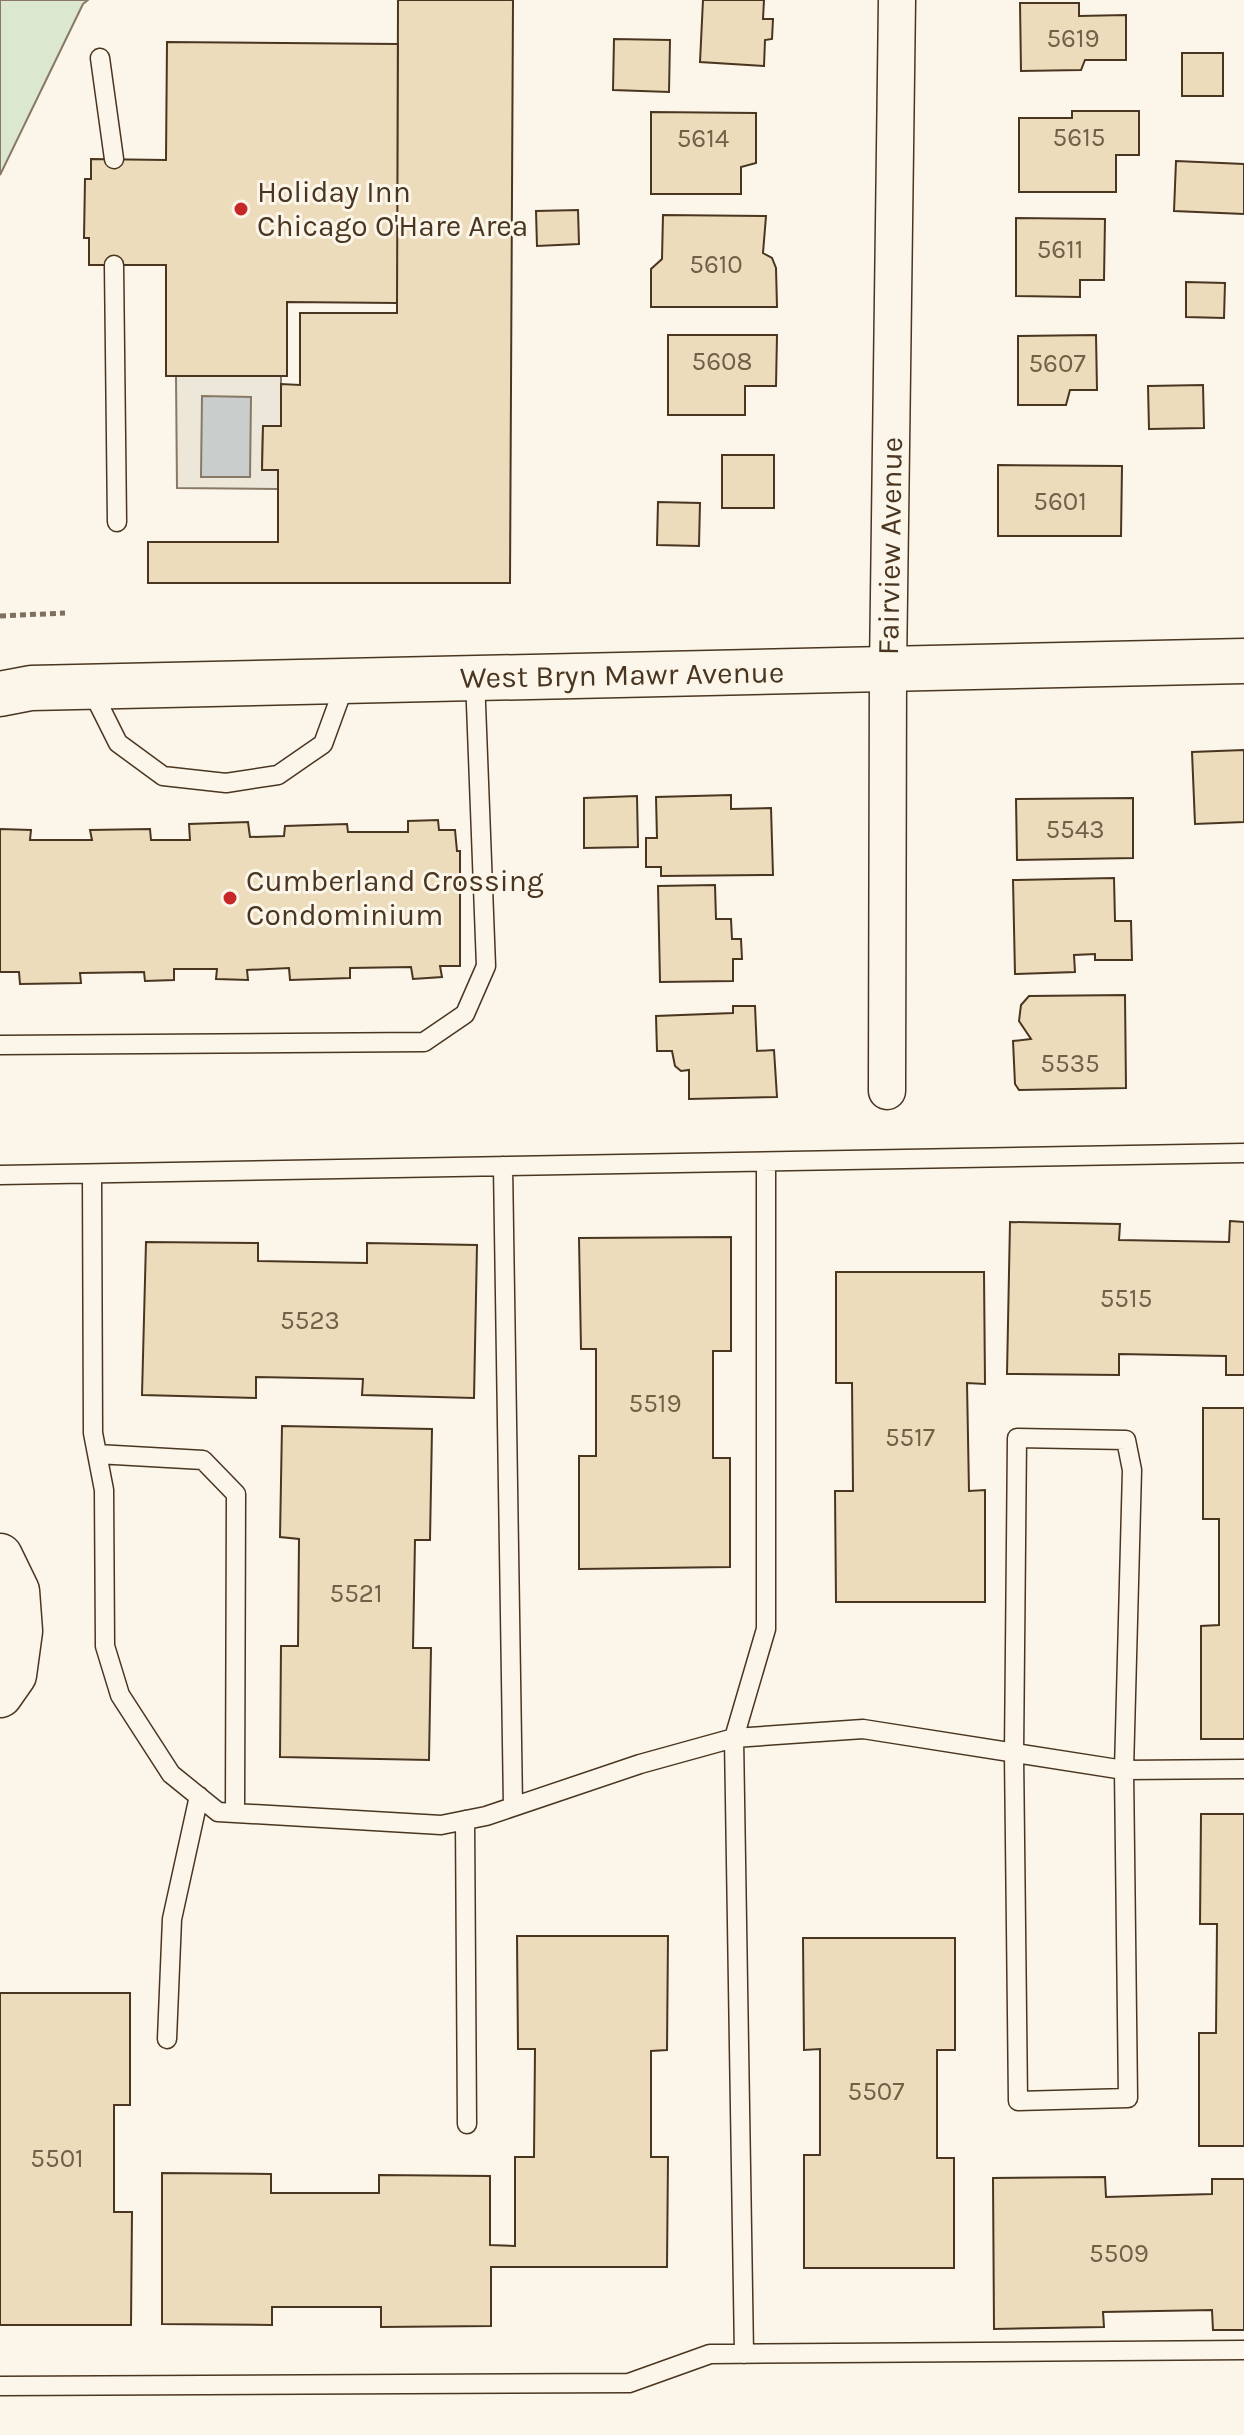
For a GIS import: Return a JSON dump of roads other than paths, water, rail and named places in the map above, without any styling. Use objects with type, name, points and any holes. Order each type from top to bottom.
[{"type":"street","name":"Fairview Avenue","points":[[887,1091],[888,670],[897,0]]},
{"type":"street","name":"West Bryn Mawr Avenue","points":[[0,694],[31,688],[89,686],[1244,661]]},
{"type":"street","points":[[0,1556],[17,1591],[20,1631],[14,1675],[0,1695]]},
{"type":"lane","points":[[100,58],[114,159]]},
{"type":"lane","points":[[114,265],[117,522]]},
{"type":"lane","points":[[0,1045],[424,1042],[465,1014],[486,966],[475,678]]},
{"type":"lane","points":[[89,686],[118,743],[163,776],[226,783],[278,775],[323,744],[346,681]]},
{"type":"lane","points":[[0,1175],[1244,1153]]},
{"type":"lane","points":[[744,2354],[734,1738],[766,1629],[766,1162]]},
{"type":"lane","points":[[503,1166],[513,1806]]},
{"type":"lane","points":[[92,1174],[93,1433],[104,1490],[105,1646],[120,1695],[171,1774],[218,1812],[441,1825],[734,1738],[863,1729],[1124,1770],[1244,1769]]},
{"type":"lane","points":[[1017,1438],[1126,1440],[1132,1470],[1124,1770],[1128,2098],[1018,2101],[1014,1754],[1017,1438]]},
{"type":"lane","points":[[97,1454],[203,1460],[236,1494],[235,1813]]},
{"type":"lane","points":[[167,2039],[172,1919],[199,1796]]},
{"type":"lane","points":[[465,1820],[467,2124]]},
{"type":"lane","points":[[0,2386],[629,2383],[710,2354],[1244,2350]]},
{"type":"place","name":"Holiday Inn Chicago O'Hare Area","points":[[241,209]]},
{"type":"place","name":"Cumberland Crossing Condominium","points":[[230,898]]}]
